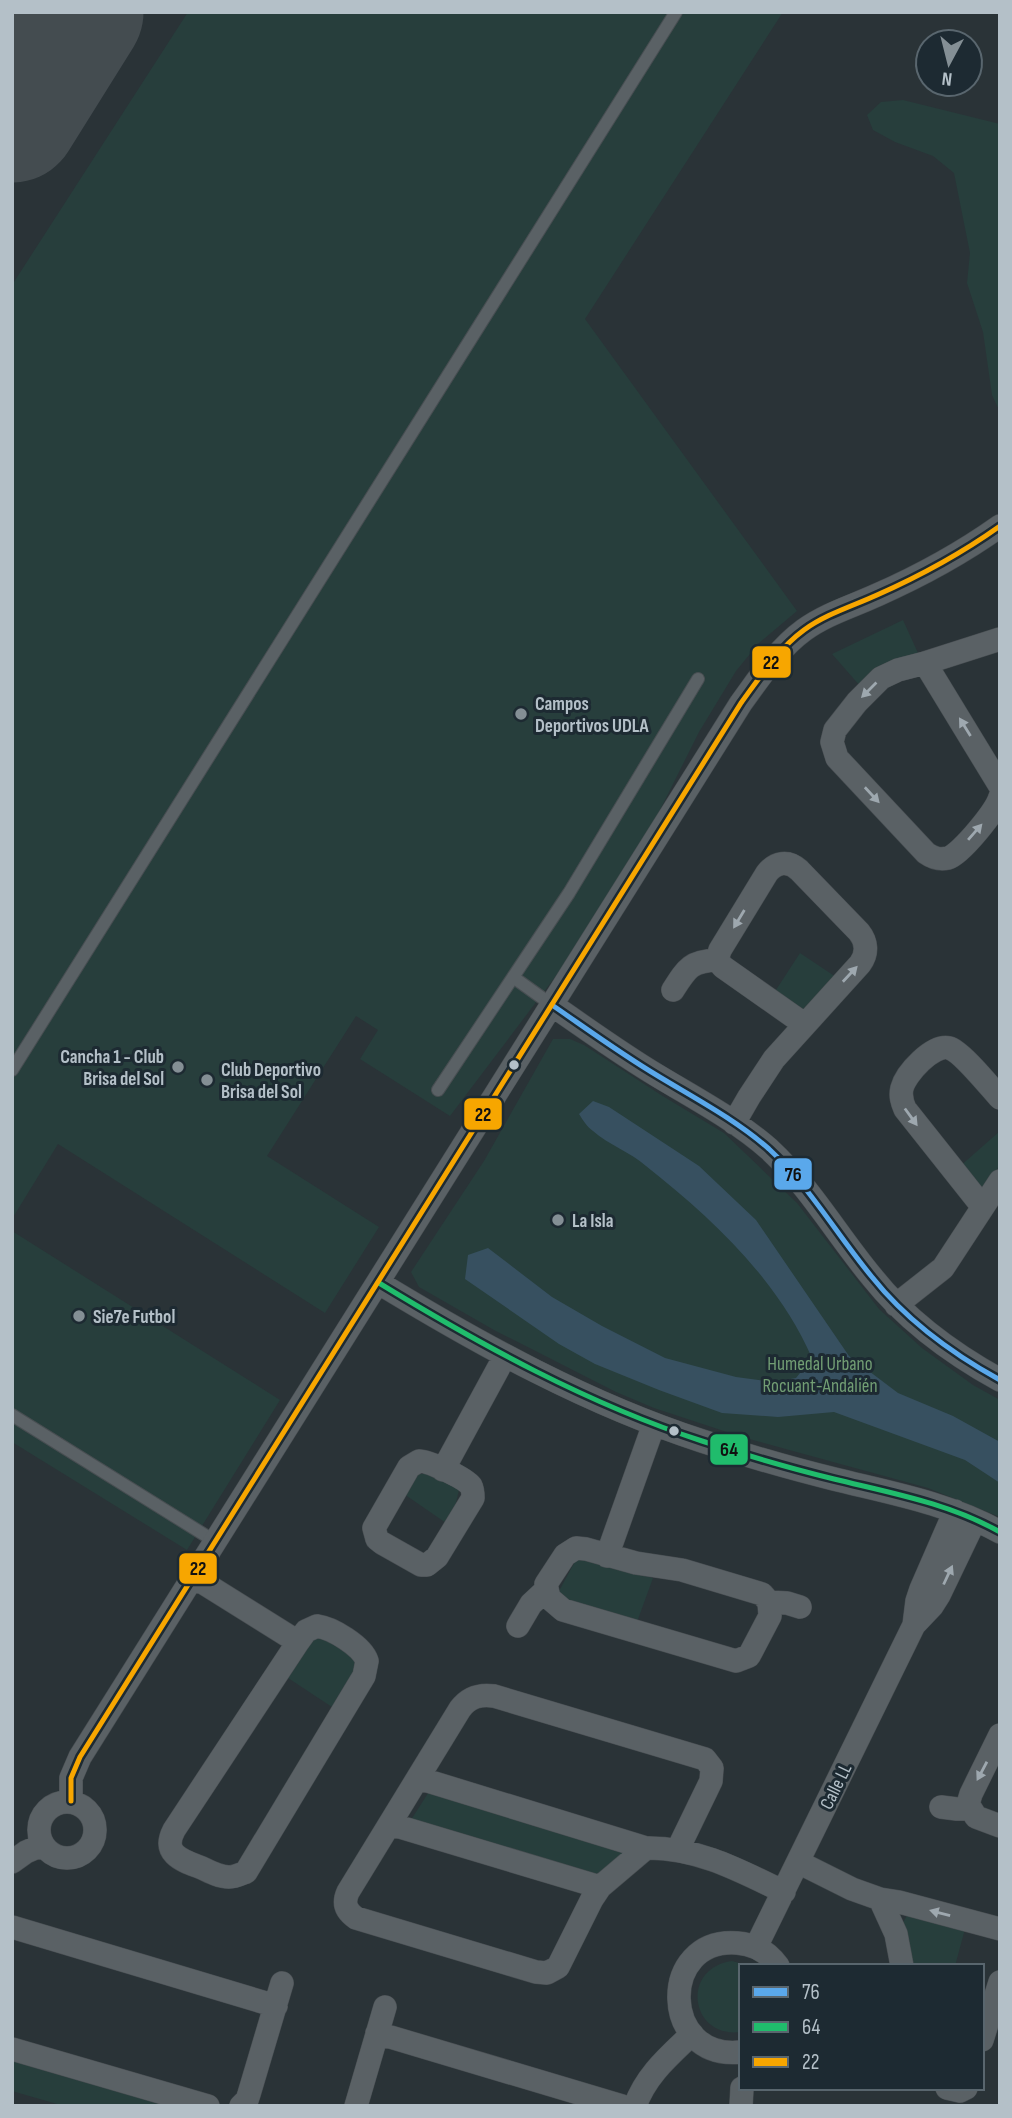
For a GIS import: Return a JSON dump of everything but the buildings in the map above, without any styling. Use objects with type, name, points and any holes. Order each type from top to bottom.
[{"type":"street","points":[[71,1801],[71,1778],[75,1766],[741,703],[789,642],[823,619],[928,571],[1000,526]]},
{"type":"street","points":[[1000,639],[887,674],[857,702],[835,730],[833,748],[837,758],[926,853],[937,859],[948,858],[957,852],[995,808],[1000,797]]},
{"type":"street","points":[[925,663],[1000,786]]},
{"type":"street","points":[[734,1123],[775,1059],[860,964],[866,948],[863,936],[794,866],[781,863],[766,873],[720,950],[718,960],[723,967],[804,1024]]},
{"type":"street","points":[[673,990],[690,967],[703,960],[718,960]]},
{"type":"street","points":[[552,1005],[635,1062],[734,1123],[767,1148],[803,1185],[896,1305],[944,1345],[1000,1380]]},
{"type":"street","points":[[982,1206],[908,1115],[902,1104],[901,1091],[906,1079],[929,1053],[944,1047],[959,1053],[1000,1098]]},
{"type":"street","points":[[896,1305],[943,1268],[1000,1181]]},
{"type":"street","points":[[379,1283],[505,1356],[654,1424],[768,1461],[911,1497],[965,1515],[1000,1532]]},
{"type":"street","points":[[443,1470],[505,1356]]},
{"type":"street","points":[[607,1556],[654,1424]]},
{"type":"street","points":[[424,1461],[443,1470],[467,1482],[473,1491],[473,1497],[437,1558],[428,1565],[421,1565],[382,1543],[377,1539],[374,1528],[413,1463],[424,1461]]},
{"type":"street","name":"Calle LL","points":[[756,1947],[914,1625],[921,1589],[965,1515]]},
{"type":"street","points":[[581,1548],[607,1556],[697,1573],[762,1594],[769,1602],[770,1616],[753,1651],[745,1659],[736,1661],[563,1610],[554,1605],[546,1590],[549,1577],[570,1550],[581,1548]]},
{"type":"street","points":[[194,1577],[298,1642]]},
{"type":"street","points":[[518,1626],[535,1599],[546,1590]]},
{"type":"street","points":[[769,1602],[800,1607]]},
{"type":"street","points":[[317,1626],[329,1630],[360,1648],[365,1654],[367,1669],[364,1676],[246,1872],[229,1877],[182,1860],[171,1848],[174,1830],[298,1642],[311,1628],[317,1626]]},
{"type":"street","points":[[646,1848],[600,1888],[558,1967],[542,1973],[356,1918],[350,1914],[345,1903],[348,1892],[464,1703],[476,1696],[494,1696],[705,1759],[712,1768],[711,1781],[678,1849]]},
{"type":"street","points":[[1000,1735],[968,1804],[972,1813],[980,1820],[1000,1826]]},
{"type":"street","points":[[418,1778],[646,1848],[678,1849],[713,1859],[783,1892]]},
{"type":"street","points":[[71,1801],[88,1810],[95,1827],[94,1837],[84,1852],[76,1857],[57,1857],[42,1845],[38,1827],[46,1810],[53,1804],[71,1801]]},
{"type":"street","points":[[941,1807],[970,1809]]},
{"type":"street","points":[[390,1824],[600,1888]]},
{"type":"street","points":[[12,1862],[42,1845]]},
{"type":"street","points":[[798,1862],[852,1889],[880,1899],[1000,1930]]},
{"type":"street","points":[[880,1899],[895,1934],[902,1964]]},
{"type":"street","points":[[12,1927],[276,2006]]},
{"type":"street","points":[[739,2058],[699,2041],[692,2034],[681,2016],[678,1995],[683,1974],[688,1965],[704,1950],[714,1945],[735,1942],[756,1947],[776,1964]]},
{"type":"street","points":[[984,2034],[1000,1982]]},
{"type":"street","points":[[241,2106],[249,2094],[282,1983]]},
{"type":"street","points":[[356,2106],[385,2007]]},
{"type":"street","points":[[377,2033],[622,2106]]},
{"type":"street","points":[[635,2106],[655,2070],[692,2034]]},
{"type":"street","points":[[12,2049],[208,2106]]},
{"type":"lane","points":[[12,1070],[676,12]]},
{"type":"lane","points":[[438,1090],[569,893],[698,679]]},
{"type":"lane","points":[[513,977],[552,1005]]},
{"type":"lane","points":[[12,1415],[216,1542]]},
{"type":"green space","points":[[188,12],[783,12],[585,319],[797,611],[759,643],[736,671],[699,732],[650,830],[574,952],[450,1116],[360,1059],[378,1030],[356,1016],[267,1156],[379,1227],[325,1313],[58,1144],[12,1219],[12,285]]},
{"type":"green space","points":[[903,100],[1000,124],[1000,412],[992,395],[983,332],[967,283],[970,253],[954,173],[933,156],[895,142],[873,130],[867,115],[881,102]]},
{"type":"green space","points":[[903,620],[918,653],[886,663],[861,687],[832,654]]},
{"type":"green space","points":[[800,953],[836,977],[802,1010],[774,993]]},
{"type":"green space","points":[[553,1039],[570,1039],[584,1045],[724,1133],[797,1203],[879,1309],[922,1348],[973,1385],[1000,1400],[1000,1517],[928,1488],[742,1437],[654,1408],[616,1392],[494,1330],[419,1287],[411,1272],[484,1161]]},
{"type":"green space","points":[[1000,1131],[1000,1165],[981,1192],[958,1168]]},
{"type":"green space","name":"Sie7e Futbol","points":[[12,1231],[280,1400],[187,1550],[12,1442]]},
{"type":"green space","points":[[418,1474],[439,1474],[459,1490],[454,1511],[446,1523],[404,1494]]},
{"type":"green space","points":[[578,1556],[653,1578],[637,1622],[559,1597],[559,1591]]},
{"type":"green space","points":[[313,1632],[359,1657],[360,1664],[335,1709],[285,1676]]},
{"type":"green space","points":[[432,1787],[630,1849],[599,1879],[409,1823]]},
{"type":"green space","points":[[908,1914],[965,1929],[956,1964],[913,1964],[902,1924]]},
{"type":"green space","points":[[732,1961],[743,1964],[739,1964],[739,2032],[724,2031],[711,2025],[702,2014],[698,2002],[699,1988],[704,1976],[715,1966]]},
{"type":"green space","points":[[12,2059],[180,2106],[64,2106],[12,2091]]},
{"type":"water","name":"Humedal Urbano Rocuant-Andalién","points":[[593,1101],[609,1107],[699,1166],[756,1220],[849,1356],[898,1393],[953,1416],[1000,1442],[1000,1483],[965,1460],[834,1412],[778,1417],[722,1413],[659,1390],[595,1364],[559,1344],[465,1279],[468,1255],[488,1248],[552,1297],[602,1326],[665,1358],[736,1377],[774,1382],[796,1378],[812,1358],[781,1302],[719,1229],[640,1161],[587,1125],[579,1114]]},
{"type":"runway","points":[[12,116],[77,12]]},
{"type":"transit line","name":"22","points":[[71,1801],[71,1778],[80,1757],[755,683],[786,646],[812,624],[925,572],[1000,526]]},
{"type":"transit line","name":"76","points":[[552,1005],[756,1138],[797,1179],[859,1261],[900,1308],[947,1347],[1000,1380]]},
{"type":"transit line","name":"64","points":[[379,1283],[456,1329],[536,1371],[660,1426],[751,1456],[940,1506],[1000,1532]]},
{"type":"place","name":"Campos Deportivos UDLA","points":[[521,714]]},
{"type":"place","name":"Cancha 1 - Club Brisa del Sol","points":[[178,1067]]},
{"type":"place","name":"Club Deportivo Brisa del Sol","points":[[207,1080]]},
{"type":"place","name":"La Isla","points":[[558,1220]]},
{"type":"place","name":"Sie7e Futbol","points":[[79,1316]]}]
